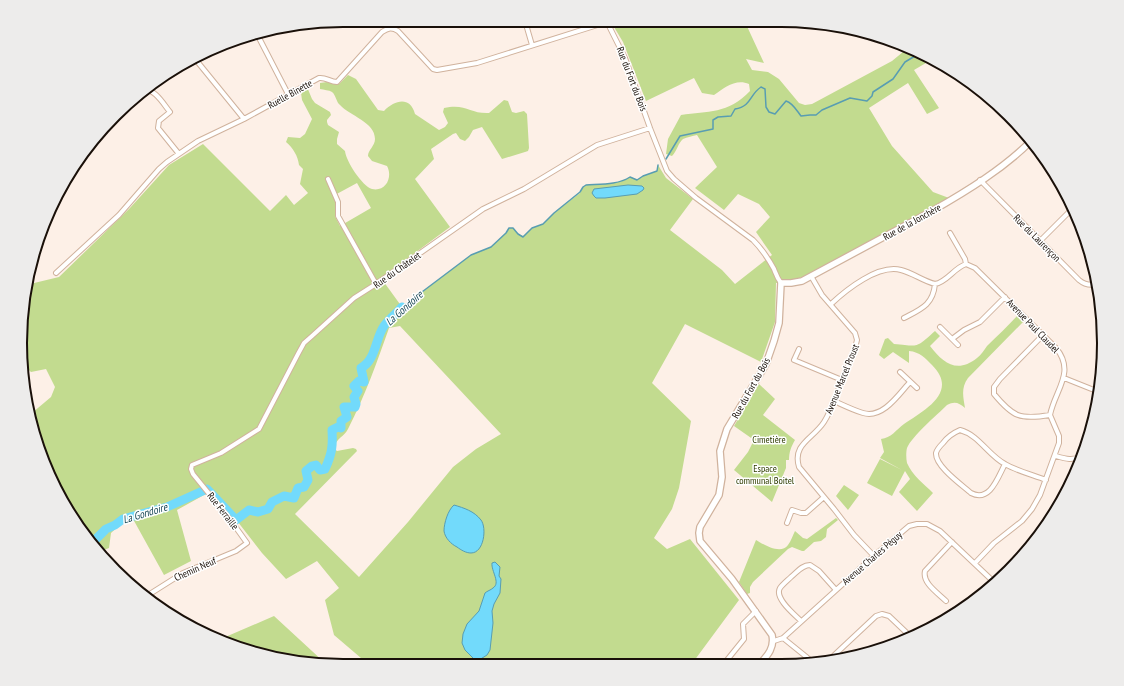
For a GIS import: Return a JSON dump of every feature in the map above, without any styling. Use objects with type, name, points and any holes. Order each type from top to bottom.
[{"type":"street","points":[[527,27],[532,45]]},
{"type":"street","name":"Ruelle Binette","points":[[56,273],[119,215],[159,170],[179,154],[198,141],[244,119],[319,78],[323,77],[337,82],[382,32],[389,28],[395,28],[432,69],[437,70],[477,63],[591,27]]},
{"type":"street","name":"Rue du Fort du Bois","points":[[610,27],[626,58],[650,128],[667,171],[696,198],[762,248],[781,283],[779,323],[774,341],[766,364],[727,429],[720,451],[722,477],[719,495],[700,528],[699,533],[700,541],[732,579],[756,611],[772,635],[774,641]]},
{"type":"street","points":[[259,39],[288,94]]},
{"type":"street","points":[[198,62],[244,119]]},
{"type":"street","points":[[152,91],[170,112],[159,121],[158,128],[179,154]]},
{"type":"street","name":"Rue du Châtelet","points":[[193,474],[191,469],[192,465],[221,453],[259,429],[284,378],[304,343],[348,302],[483,209],[524,189],[597,145],[650,128]]},
{"type":"street","name":"Rue de la Jonchère","points":[[781,283],[791,283],[811,276],[932,211],[1015,157],[1027,145]]},
{"type":"street","points":[[328,179],[338,202],[338,216],[376,284]]},
{"type":"street","name":"Rue du Laurençon","points":[[980,180],[1083,284],[1092,285]]},
{"type":"street","points":[[1040,241],[1068,212]]},
{"type":"street","points":[[830,304],[846,290],[886,269],[895,268],[935,284],[940,284],[958,268],[966,264],[965,259],[950,233]]},
{"type":"street","name":"Avenue Paul Claudel","points":[[966,264],[975,268],[1005,297],[1043,335],[1064,359],[1064,378],[1050,415]]},
{"type":"street","name":"Avenue Marcel Proust","points":[[811,276],[822,295],[850,326],[855,333],[857,340],[824,423],[800,447],[797,458],[799,467],[854,535],[874,556]]},
{"type":"street","points":[[904,318],[926,306],[934,293],[935,284]]},
{"type":"street","points":[[952,340],[964,330],[980,322],[1005,297]]},
{"type":"street","points":[[940,328],[958,345]]},
{"type":"street","points":[[974,563],[994,543],[1022,521],[1032,509],[1038,500],[1056,456],[1059,436],[1050,415],[1027,418],[1019,416],[1010,411],[994,394],[994,387],[1000,379],[1043,335]]},
{"type":"street","points":[[798,349],[794,360],[842,380]]},
{"type":"street","points":[[900,372],[917,388]]},
{"type":"street","points":[[1064,378],[1093,390]]},
{"type":"street","points":[[834,401],[863,413],[875,413],[885,408],[910,382]]},
{"type":"street","points":[[1005,464],[991,490],[984,495],[975,495],[942,466],[937,460],[936,453],[938,448],[946,439],[953,433],[960,430],[971,435],[994,457],[1005,464],[1046,480]]},
{"type":"street","points":[[1056,456],[1072,460],[1075,459]]},
{"type":"street","name":"Rue Ferraille","points":[[193,474],[247,543]]},
{"type":"street","points":[[787,523],[792,510],[806,513],[824,497]]},
{"type":"street","name":"Avenue Charles Péguy","points":[[774,641],[783,638],[908,526],[927,524],[935,528],[991,579]]},
{"type":"street","points":[[946,601],[928,583],[924,575],[925,571],[952,542]]},
{"type":"street","name":"Chemin Neuf","points":[[150,594],[183,573],[236,551],[247,543]]},
{"type":"street","points":[[801,621],[780,599],[778,594],[779,589],[802,567],[810,565],[819,570],[836,590]]},
{"type":"street","points":[[728,659],[744,639],[743,624],[756,611]]},
{"type":"street","points":[[836,654],[876,616],[882,614],[889,616],[907,633]]},
{"type":"street","points":[[783,638],[807,657]]},
{"type":"street","points":[[764,659],[770,652],[774,641]]},
{"type":"green space","points":[[614,27],[747,27],[764,63],[746,59],[752,70],[768,72],[779,79],[799,103],[805,105],[812,104],[892,61],[903,52],[926,63],[914,70],[939,108],[927,114],[908,83],[869,108],[892,146],[933,192],[949,198],[809,275],[790,281],[776,283],[775,322],[761,362],[685,324],[652,383],[691,421],[679,488],[672,509],[654,538],[667,549],[690,539],[739,600],[695,659],[362,659],[334,635],[325,600],[339,588],[317,561],[286,579],[262,553],[213,490],[177,510],[191,561],[164,575],[133,519],[124,521],[111,533],[109,548],[104,550],[92,535],[69,501],[51,464],[34,411],[51,397],[55,387],[46,369],[31,372],[29,370],[27,343],[28,322],[33,283],[59,277],[129,209],[169,165],[203,144],[270,211],[286,195],[294,205],[308,193],[300,184],[303,169],[299,165],[295,152],[286,142],[288,137],[300,138],[305,134],[312,119],[302,100],[301,93],[307,87],[315,103],[330,112],[331,115],[327,122],[328,125],[339,132],[337,144],[345,151],[348,161],[355,173],[368,187],[372,189],[381,188],[389,179],[389,170],[387,166],[372,161],[368,156],[375,141],[374,133],[367,124],[344,109],[339,104],[332,92],[320,89],[320,83],[327,82],[339,84],[348,75],[356,79],[378,110],[384,111],[397,102],[406,102],[413,108],[415,114],[439,130],[445,127],[448,123],[443,112],[444,108],[458,107],[477,112],[489,113],[504,100],[508,101],[512,112],[516,113],[524,111],[527,114],[528,151],[502,159],[482,127],[473,130],[465,141],[460,139],[456,133],[431,149],[434,159],[415,179],[450,227],[381,278],[402,307],[471,255],[491,247],[506,233],[509,228],[513,228],[518,234],[523,236],[532,228],[543,224],[554,213],[580,193],[586,185],[614,183],[630,177],[637,180],[657,171],[658,165],[666,178],[693,199],[670,230],[722,270],[735,284],[772,255],[756,232],[770,217],[759,204],[738,194],[724,210],[695,188],[717,167],[697,135],[683,139],[672,156],[666,154],[668,139],[681,115],[709,112],[726,108],[734,104],[750,91],[749,84],[744,82],[735,83],[714,95],[702,93],[694,78],[646,101],[623,42]],"holes":[[[357,183],[371,208],[340,226],[335,216],[335,200],[333,196]],[[400,326],[501,434],[476,449],[453,467],[408,522],[359,577],[295,514],[357,451],[353,448],[337,451],[334,448],[336,442],[348,429],[360,404],[389,328]]]},
{"type":"green space","points":[[1018,315],[1024,321],[968,378],[964,385],[963,392],[965,408],[957,403],[947,405],[919,432],[907,448],[906,459],[909,467],[918,479],[933,493],[917,511],[899,492],[910,479],[905,471],[892,496],[867,483],[880,459],[902,470],[880,458],[884,452],[881,439],[891,435],[929,406],[941,392],[942,384],[939,375],[932,365],[916,353],[909,351],[909,363],[893,352],[884,359],[879,355],[885,339],[888,338],[894,344],[913,346],[920,344],[935,331],[940,336],[930,346],[945,361],[957,366],[963,365],[970,363],[978,357]]},
{"type":"green space","points":[[759,384],[775,399],[763,415],[795,440],[790,450],[789,460],[786,460],[786,468],[772,502],[734,470],[748,452],[754,440],[734,426]]},
{"type":"green space","points":[[844,485],[859,495],[848,510],[836,496]]},
{"type":"green space","points":[[836,518],[838,520],[827,529],[826,537],[821,541],[814,542],[804,551],[792,547],[788,549],[753,582],[750,587],[750,593],[747,594],[739,582],[756,540],[772,548],[785,548],[795,531],[803,538],[807,539]]},
{"type":"green space","points":[[274,616],[319,658],[281,653],[226,637]]},
{"type":"water","points":[[628,185],[642,186],[644,188],[637,194],[605,198],[596,198],[592,193],[594,189]]},
{"type":"water","points":[[454,505],[472,512],[481,520],[483,524],[483,540],[479,549],[475,552],[465,552],[455,546],[446,536],[444,528],[448,513]]},
{"type":"water","points":[[495,562],[500,567],[499,576],[501,579],[500,593],[492,611],[493,623],[490,650],[487,655],[481,659],[474,659],[465,650],[462,643],[463,634],[467,624],[479,611],[485,593],[495,586],[496,580],[492,563]]},
{"type":"waterway","name":"La Gondoire","points":[[666,159],[680,136],[713,129],[713,120],[718,117],[731,116],[735,109],[741,108],[748,103],[754,93],[761,87],[765,89],[766,107],[769,112],[775,114],[786,101],[793,105],[801,116],[816,115],[822,110],[850,98],[867,101],[872,96],[873,92],[893,79],[905,62],[914,57]]},
{"type":"waterway","name":"La Gondoire","points":[[402,307],[471,255],[491,247],[506,233],[509,228],[513,228],[523,237],[532,228],[543,224],[586,185],[614,183],[630,177],[637,180],[657,171],[658,165]]},
{"type":"waterway","name":"La Gondoire","points":[[96,539],[106,529],[123,519],[167,507],[207,489],[236,520],[249,510],[258,512],[268,509],[272,502],[284,496],[294,498],[298,488],[304,487],[308,480],[306,471],[312,466],[316,465],[320,470],[325,469],[332,450],[332,430],[338,427],[341,428],[341,421],[347,417],[344,407],[355,407],[356,404],[354,397],[358,391],[354,386],[359,381],[364,382],[361,368],[370,360],[384,326],[402,307]]},
{"type":"park label","name":"Cimetière","points":[[769,439]]},
{"type":"park label","name":"Espace communal Boitel","points":[[765,474]]}]
